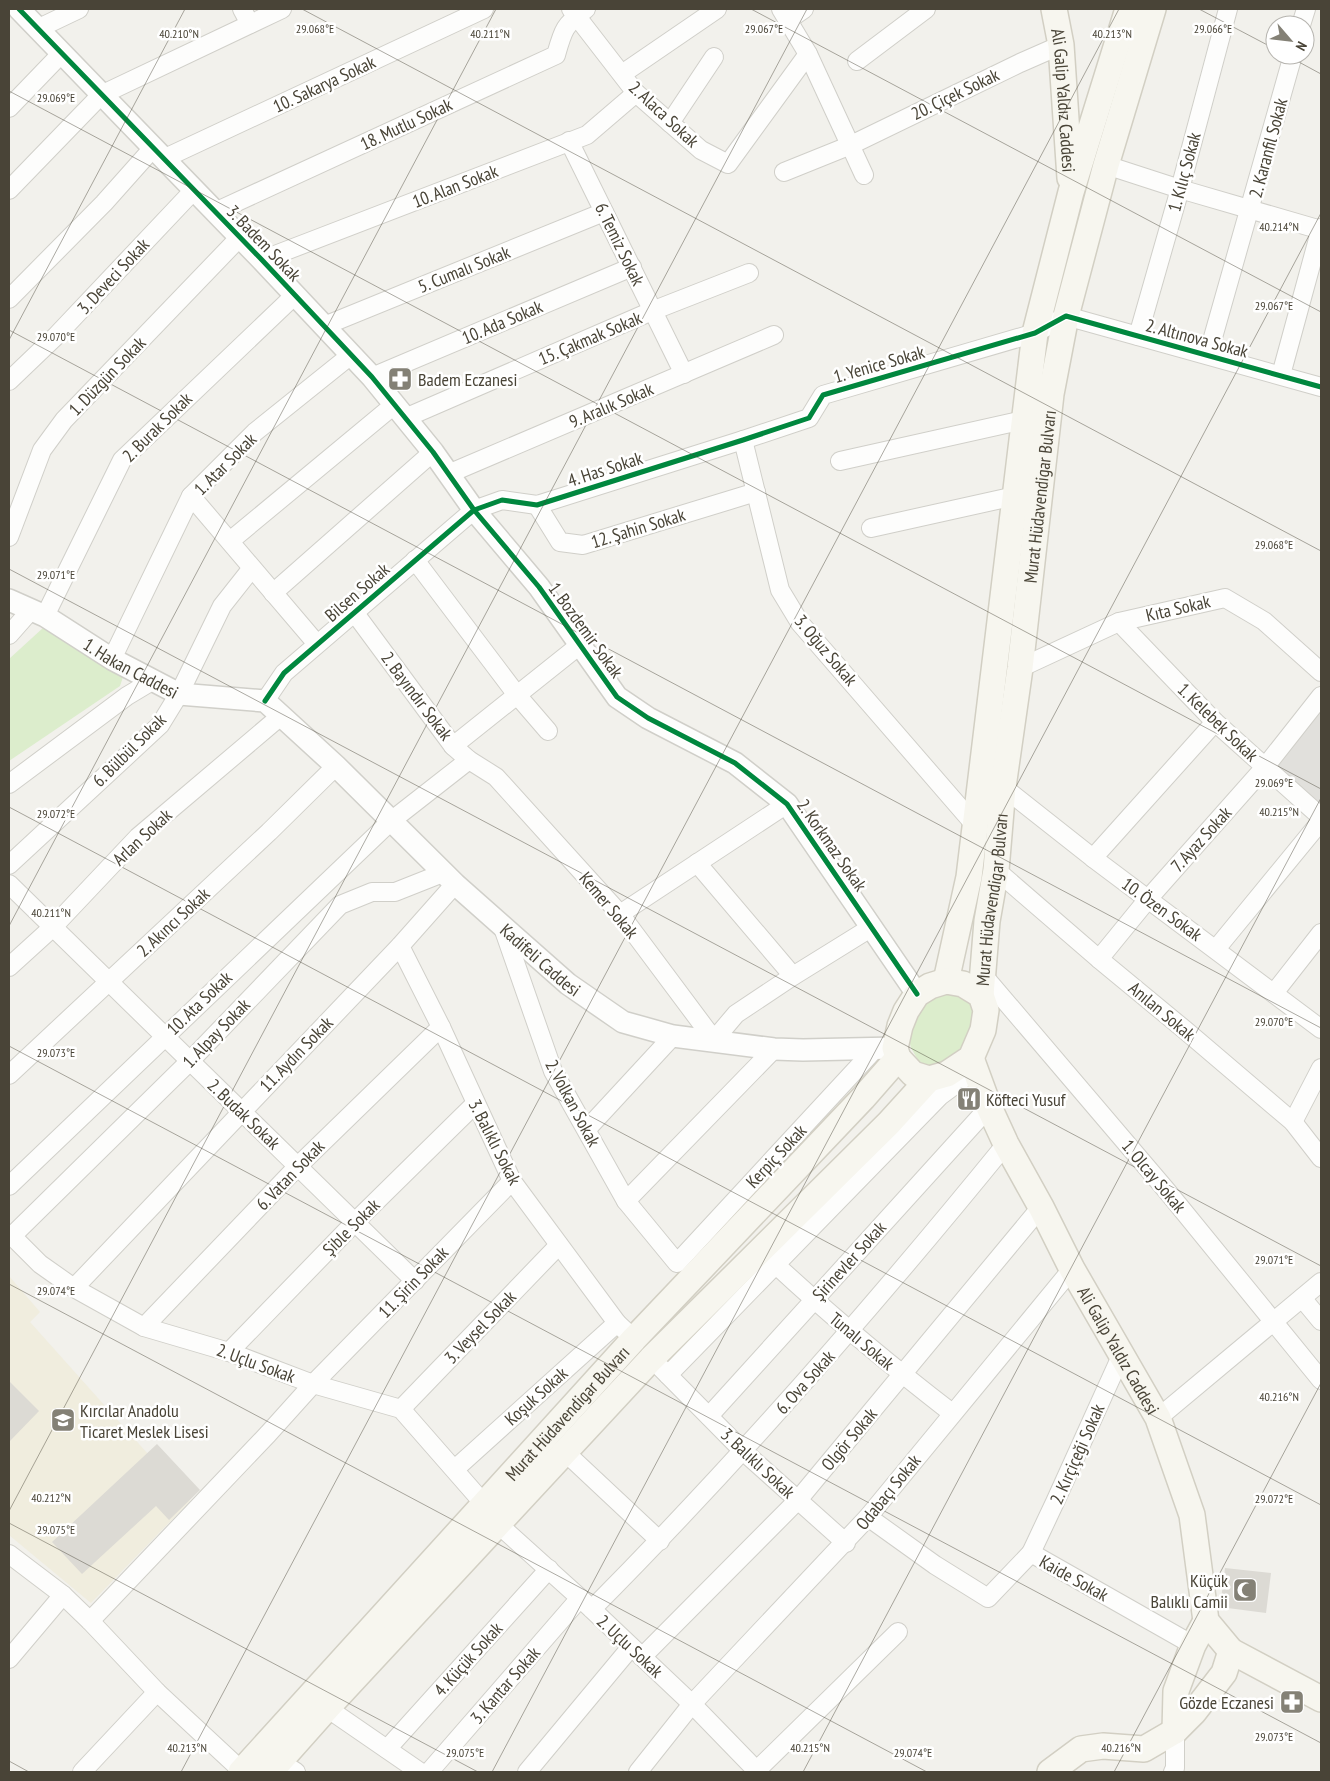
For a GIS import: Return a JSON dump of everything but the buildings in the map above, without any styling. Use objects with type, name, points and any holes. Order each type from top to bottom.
[{"type":"main road","name":"Ali Galip Yaldız Caddesi","points":[[1054,9],[1061,45],[1071,192]]},
{"type":"main road","name":"Murat Hüdavendigar Bulvarı","points":[[946,982],[970,877],[1035,333],[1071,192],[1128,9]]},
{"type":"main road","name":"Murat Hüdavendigar Bulvarı","points":[[982,985],[987,921],[996,870],[1003,787],[1020,668],[1051,394],[1066,316],[1106,165],[1152,9]]},
{"type":"main road","points":[[946,982],[982,985],[986,1010],[974,1064],[928,1079],[913,1074],[889,1052],[903,1019],[917,994],[930,986],[946,982]]},
{"type":"main road","name":"Murat Hüdavendigar Bulvarı","points":[[281,1769],[327,1708],[492,1514],[626,1331],[863,1098],[889,1052]]},
{"type":"main road","name":"Ali Galip Yaldız Caddesi","points":[[974,1064],[989,1107],[1006,1144],[1072,1269],[1158,1418],[1192,1515],[1206,1621]]},
{"type":"main road","name":"Murat Hüdavendigar Bulvarı","points":[[242,1772],[492,1514],[565,1452],[659,1367],[889,1123],[928,1079]]},
{"type":"main road","points":[[1175,1731],[1176,1691],[1193,1645],[1206,1621],[1231,1651],[1321,1699]]},
{"type":"main road","points":[[1050,1772],[1081,1749],[1103,1746],[1144,1749],[1175,1731],[1194,1712],[1224,1673],[1231,1651]]},
{"type":"street","name":"3. Badem Sokak","points":[[19,9],[240,237],[372,377],[433,452],[474,510]]},
{"type":"street","points":[[37,29],[80,9]]},
{"type":"street","points":[[9,190],[101,95],[246,17],[282,9]]},
{"type":"street","points":[[622,74],[716,9]]},
{"type":"street","points":[[804,9],[784,15],[808,54],[864,175]]},
{"type":"street","points":[[857,61],[926,9]]},
{"type":"street","name":"1. Kılıç Sokak","points":[[1138,336],[1228,9]]},
{"type":"street","name":"10. Sakarya Sokak","points":[[158,153],[478,10]]},
{"type":"street","name":"2. Alaca Sokak","points":[[578,11],[636,93],[701,150],[728,164],[808,54]]},
{"type":"street","name":"18. Mutlu Sokak","points":[[215,212],[556,55],[563,30],[578,11]]},
{"type":"street","name":"20. Çiçek Sokak","points":[[784,172],[851,145],[1061,45]]},
{"type":"street","points":[[9,108],[62,54]]},
{"type":"street","points":[[670,123],[714,57]]},
{"type":"street","name":"2. Karanfil Sokak","points":[[1208,355],[1251,210],[1290,65]]},
{"type":"street","name":"10. Alan Sokak","points":[[262,260],[588,135],[636,93]]},
{"type":"street","name":"6. Temiz Sokak","points":[[569,141],[684,374]]},
{"type":"street","points":[[9,299],[104,203],[158,153]]},
{"type":"street","points":[[1106,165],[1180,189],[1321,230],[1281,375]]},
{"type":"street","name":"3. Deveci Sokak","points":[[9,381],[56,336],[194,190]]},
{"type":"street","name":"5. Cumalı Sokak","points":[[324,326],[604,212]]},
{"type":"street","name":"1. Düzgün Sokak","points":[[9,537],[42,450],[64,420],[240,237]]},
{"type":"street","name":"10. Ada Sokak","points":[[372,377],[632,267]]},
{"type":"street","name":"15. Çakmak Sokak","points":[[230,541],[400,411],[749,273]]},
{"type":"street","name":"2. Burak Sokak","points":[[9,635],[38,613],[122,460],[295,295]]},
{"type":"street","name":"1. Yenice Sokak","points":[[743,440],[809,418],[823,395],[1035,333],[1066,316]]},
{"type":"street","name":"2. Altınova Sokak","points":[[1066,316],[1321,387]]},
{"type":"street","name":"9. Aralık Sokak","points":[[448,474],[774,335]]},
{"type":"street","name":"1. Atar Sokak","points":[[112,659],[191,496],[255,432],[351,355]]},
{"type":"street","points":[[840,461],[1024,420]]},
{"type":"street","name":"3. Oğuz Sokak","points":[[743,440],[780,590],[800,623],[975,825]]},
{"type":"street","name":"4. Has Sokak","points":[[474,510],[502,500],[537,505],[743,440]]},
{"type":"street","points":[[274,593],[433,452]]},
{"type":"street","name":"12. Şahin Sokak","points":[[537,505],[560,542],[584,545],[756,492]]},
{"type":"street","points":[[191,496],[317,644]]},
{"type":"street","points":[[870,528],[1015,496]]},
{"type":"street","name":"Bilsen Sokak","points":[[265,701],[284,673],[474,510]]},
{"type":"street","name":"1. Bozdemir Sokak","points":[[474,510],[539,587],[617,697]]},
{"type":"street","points":[[416,560],[517,694],[548,730]]},
{"type":"street","name":"6. Bülbül Sokak","points":[[9,865],[160,725],[179,694],[222,606],[252,568]]},
{"type":"street","name":"Kıta Sokak","points":[[1020,668],[1118,622],[1224,598],[1264,621],[1321,672]]},
{"type":"street","name":"1. Hakan Caddesi","points":[[9,600],[38,613],[112,659],[179,694],[265,701]]},
{"type":"street","name":"2. Bayındır Sokak","points":[[354,612],[453,746],[580,644]]},
{"type":"street","name":"1. Kelebek Sokak","points":[[1118,622],[1215,722],[1321,819]]},
{"type":"street","points":[[9,784],[127,696],[152,681]]},
{"type":"street","name":"7. Ayaz Sokak","points":[[1099,959],[1148,899],[1265,767],[1321,696]]},
{"type":"street","name":"2. Korkmaz Sokak","points":[[617,697],[648,718],[735,763],[787,804],[917,994]]},
{"type":"street","name":"Kadifeli Caddesi","points":[[265,701],[336,766],[449,878],[568,984],[623,1022],[673,1036],[774,1048],[889,1052]]},
{"type":"street","name":"Arlan Sokak","points":[[9,967],[53,927],[138,837],[282,715]]},
{"type":"street","points":[[1093,858],[1215,722]]},
{"type":"street","name":"Kemer Sokak","points":[[453,746],[469,760],[496,777],[620,914],[714,1040]]},
{"type":"street","name":"10. Ata Sokak","points":[[9,1186],[391,821],[469,760]]},
{"type":"street","name":"2. Akıncı Sokak","points":[[9,1075],[269,832],[336,766]]},
{"type":"street","name":"10. Özen Sokak","points":[[1003,787],[1093,858],[1321,1029]]},
{"type":"street","points":[[620,914],[787,804]]},
{"type":"street","points":[[1216,949],[1321,819]]},
{"type":"street","points":[[697,863],[793,976]]},
{"type":"street","name":"Anılan Sokak","points":[[996,870],[1293,1122],[1321,1158]]},
{"type":"street","name":"11. Aydın Sokak","points":[[74,1288],[400,946],[449,878]]},
{"type":"street","name":"1. Alpay Sokak","points":[[12,1236],[190,1061],[340,905],[372,892],[395,892],[449,878]]},
{"type":"street","name":"2. Budak Sokak","points":[[9,884],[415,1281]]},
{"type":"street","name":"2. Volkan Sokak","points":[[502,925],[553,1071],[626,1201],[677,1263]]},
{"type":"street","points":[[714,1040],[736,1014],[872,927]]},
{"type":"street","points":[[1274,993],[1321,933]]},
{"type":"street","name":"3. Balıklı Sokak","points":[[400,946],[441,1027],[512,1181],[626,1331]]},
{"type":"street","name":"1. Olcay Sokak","points":[[982,985],[1167,1190],[1321,1380]]},
{"type":"street","name":"6. Vatan Sokak","points":[[144,1327],[298,1166],[441,1027]]},
{"type":"street","points":[[587,1129],[673,1036]]},
{"type":"street","points":[[626,1201],[774,1048]]},
{"type":"street","name":"Kerpiç Sokak","points":[[677,1263],[889,1052]]},
{"type":"street","points":[[659,1367],[775,1264],[940,1096],[974,1064]]},
{"type":"street","points":[[1293,1122],[1319,1079]]},
{"type":"street","name":"Şible Sokak","points":[[229,1352],[355,1222],[475,1104]]},
{"type":"street","name":"Şirinevler Sokak","points":[[709,1416],[989,1107]]},
{"type":"street","name":"6. Ova Sokak","points":[[586,1604],[660,1541],[744,1451],[850,1331],[1006,1144]]},
{"type":"street","name":"11. Şirin Sokak","points":[[90,1621],[313,1384],[512,1181]]},
{"type":"street","name":"Olgör Sokak","points":[[527,1772],[636,1652],[798,1500],[1040,1207]]},
{"type":"street","name":"2. Uçlu Sokak","points":[[12,1236],[40,1264],[74,1288],[144,1327],[229,1352],[313,1384],[401,1409],[455,1469],[492,1514],[692,1704],[757,1772]]},
{"type":"street","name":"3. Veysel Sokak","points":[[401,1409],[559,1245]]},
{"type":"street","name":"Tunalı Sokak","points":[[775,1264],[850,1331],[952,1413]]},
{"type":"street","name":"Odabaçı Sokak","points":[[638,1772],[692,1704],[868,1518],[952,1413],[1072,1269]]},
{"type":"street","points":[[1158,1418],[1321,1282]]},
{"type":"street","points":[[1302,1298],[1321,1321]]},
{"type":"street","name":"Koşuk Sokak","points":[[455,1469],[626,1331]]},
{"type":"street","name":"2. Kırçiçeği Sokak","points":[[1031,1553],[1122,1354]]},
{"type":"street","name":"3. Balıklı Sokak","points":[[659,1367],[744,1451],[846,1543]]},
{"type":"street","points":[[565,1452],[660,1541]]},
{"type":"street","name":"Kaide Sokak","points":[[868,1518],[935,1565],[988,1598],[1031,1553],[1193,1645]]},
{"type":"street","points":[[9,1554],[64,1595],[157,1692],[242,1772]]},
{"type":"street","name":"4. Küçük Sokak","points":[[387,1749],[549,1570]]},
{"type":"street","points":[[9,1659],[64,1595]]},
{"type":"street","name":"3. Kantar Sokak","points":[[429,1772],[586,1604]]},
{"type":"street","points":[[757,1772],[898,1632]]},
{"type":"street","points":[[82,1772],[157,1692]]},
{"type":"street","points":[[327,1708],[420,1772]]},
{"type":"street","points":[[1173,1772],[1175,1768],[1175,1731]]},
{"type":"shaded area","points":[[1321,707],[1321,805],[1276,765]]},
{"type":"shaded area","name":"Kırcılar Anadolu Ticaret Meslek Lisesi","points":[[9,1276],[40,1312],[30,1322],[190,1501],[91,1603],[9,1535]]},
{"type":"green space","points":[[44,627],[123,677],[120,686],[9,761],[9,659]]},
{"type":"green space","points":[[942,994],[959,996],[969,1000],[973,1006],[973,1023],[967,1042],[956,1057],[946,1064],[929,1068],[918,1060],[911,1048],[908,1036],[909,1025],[927,1000]]},
{"type":"cycle path","points":[[19,9],[262,260],[372,377],[433,452],[474,510],[539,587],[617,697],[648,718],[735,763],[787,804],[917,994]]},
{"type":"cycle path","points":[[265,701],[284,673],[474,510],[502,500],[537,505],[743,440],[809,418],[823,395],[1035,333],[1066,316],[1321,387]]},
{"type":"place","name":"Badem Eczanesi","points":[[400,379]]},
{"type":"place","name":"Köfteci Yusuf","points":[[969,1099]]},
{"type":"place","name":"Kırcılar Anadolu Ticaret Meslek Lisesi","points":[[63,1420]]},
{"type":"place","name":"Küçük Balıklı Camii","points":[[1245,1590]]},
{"type":"place","name":"Gözde Eczanesi","points":[[1292,1702]]}]
